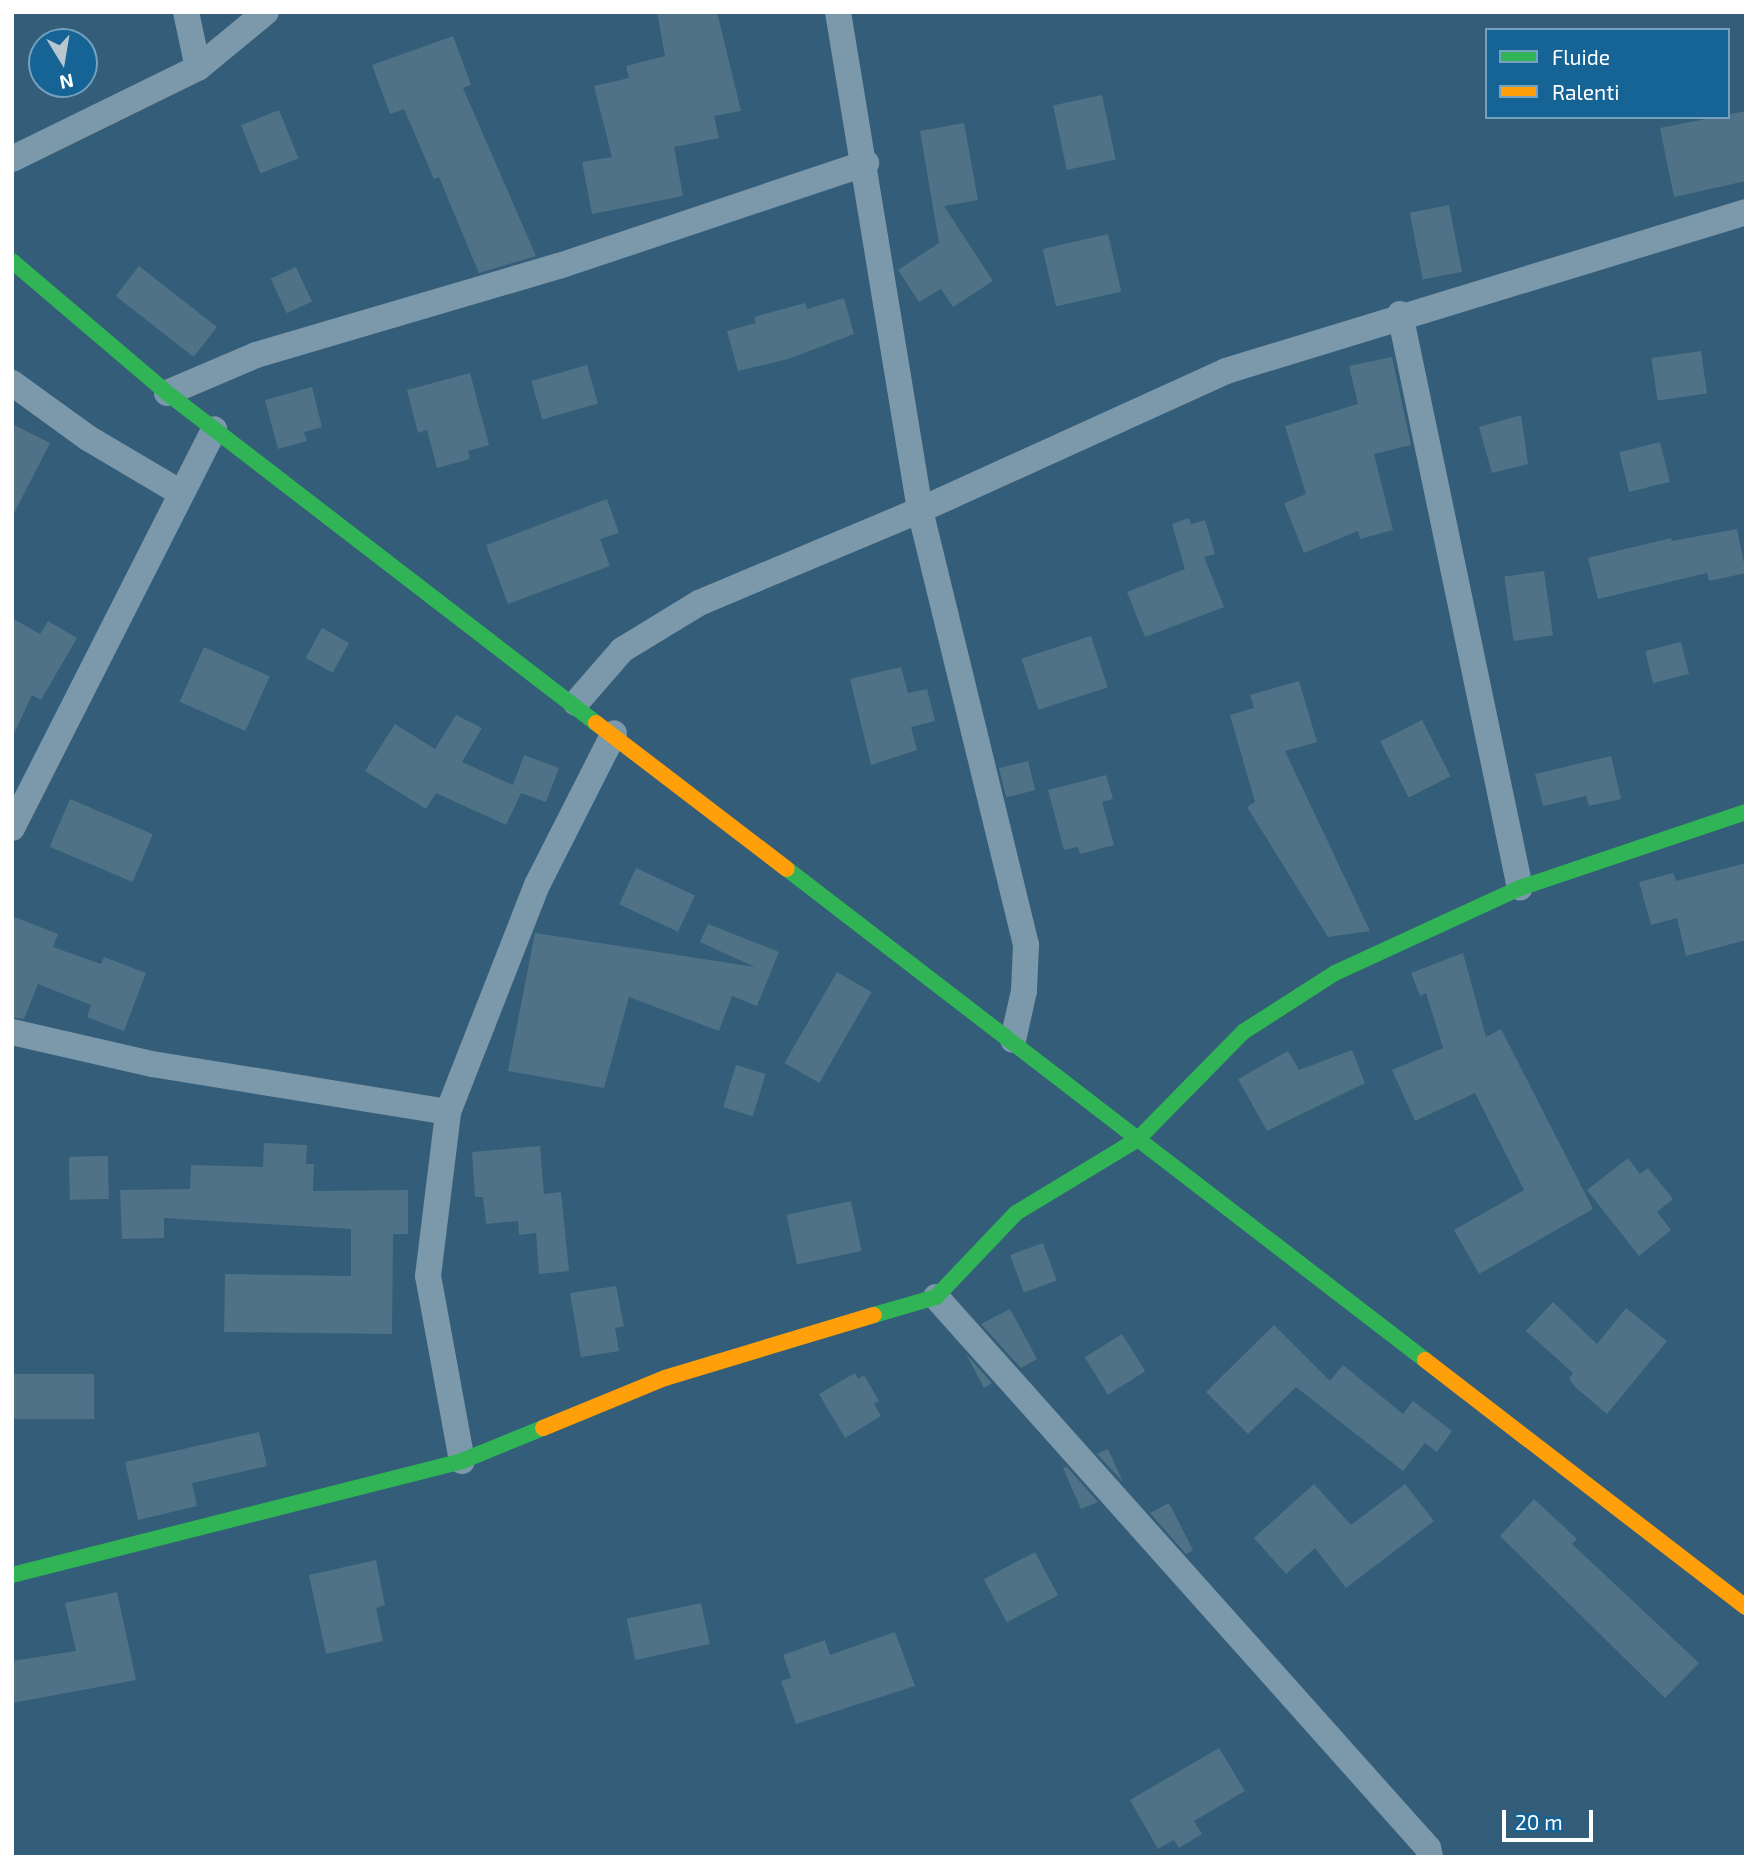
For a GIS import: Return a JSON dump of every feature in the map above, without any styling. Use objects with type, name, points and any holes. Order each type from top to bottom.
[{"type":"main road","points":[[12,261],[167,393],[576,703],[1746,1607]]},
{"type":"main road","points":[[12,1575],[461,1461],[665,1378],[936,1297],[1016,1213],[1138,1139],[1243,1032],[1335,974],[1520,888],[1746,812]]},
{"type":"street","points":[[186,12],[198,68]]},
{"type":"street","points":[[12,159],[198,68],[267,12]]},
{"type":"street","points":[[838,12],[866,163],[920,510],[1026,945],[1024,991],[1013,1040]]},
{"type":"street","points":[[167,393],[256,355],[559,266],[866,163]]},
{"type":"street","points":[[576,703],[622,650],[699,603],[920,510],[1226,371],[1399,314],[1746,212]]},
{"type":"street","points":[[1399,314],[1520,888]]},
{"type":"street","points":[[12,383],[88,438],[181,493]]},
{"type":"street","points":[[12,828],[214,429]]},
{"type":"street","points":[[461,1461],[428,1276],[448,1112],[537,885],[614,733]]},
{"type":"street","points":[[12,1032],[152,1064],[448,1112]]},
{"type":"street","points":[[936,1297],[1428,1848],[1430,1857]]},
{"type":"building","points":[[657,12],[717,12],[741,111],[714,116],[719,138],[674,147],[683,196],[592,214],[582,162],[612,157],[594,86],[629,78],[626,66],[665,56]]},
{"type":"building","points":[[453,36],[471,85],[463,88],[536,256],[479,273],[439,177],[434,179],[404,109],[390,114],[372,65]]},
{"type":"building","points":[[1102,95],[1116,160],[1067,170],[1053,105]]},
{"type":"building","points":[[279,110],[298,158],[260,174],[241,125]]},
{"type":"building","points":[[1746,111],[1746,181],[1674,197],[1660,128],[1706,119],[1730,119],[1730,114]]},
{"type":"building","points":[[964,123],[978,200],[944,206],[993,281],[953,307],[941,289],[919,302],[898,270],[939,243],[920,131]]},
{"type":"building","points":[[1449,205],[1462,272],[1423,279],[1410,213]]},
{"type":"building","points":[[1108,234],[1121,291],[1056,307],[1043,249]]},
{"type":"building","points":[[139,266],[217,327],[194,357],[116,296]]},
{"type":"building","points":[[296,267],[312,301],[287,313],[271,279]]},
{"type":"building","points":[[844,298],[854,334],[788,359],[738,371],[727,331],[756,323],[754,317],[805,303],[807,309]]},
{"type":"building","points":[[1701,351],[1707,394],[1657,401],[1651,358]]},
{"type":"building","points":[[1392,357],[1411,445],[1374,454],[1393,530],[1360,539],[1358,531],[1304,553],[1284,503],[1306,494],[1285,426],[1358,404],[1349,366]]},
{"type":"building","points":[[587,365],[598,403],[542,419],[531,381]]},
{"type":"building","points":[[470,373],[489,445],[468,451],[470,459],[437,468],[427,430],[418,433],[407,390]]},
{"type":"building","points":[[312,387],[322,427],[304,432],[307,441],[278,449],[265,400]]},
{"type":"building","points":[[1521,415],[1528,464],[1492,473],[1479,427]]},
{"type":"building","points":[[12,424],[50,443],[12,517]]},
{"type":"building","points":[[1660,442],[1670,482],[1629,492],[1619,452]]},
{"type":"building","points":[[607,499],[619,533],[600,539],[610,566],[508,604],[486,545]]},
{"type":"building","points":[[1189,518],[1191,524],[1205,520],[1215,554],[1204,557],[1224,607],[1145,637],[1127,592],[1185,569],[1172,524]]},
{"type":"building","points":[[1737,529],[1746,573],[1709,581],[1707,573],[1598,599],[1588,558],[1671,538],[1672,541]]},
{"type":"building","points":[[1544,571],[1553,635],[1513,641],[1504,577]]},
{"type":"building","points":[[12,618],[40,634],[48,621],[77,638],[41,700],[32,695],[12,738]]},
{"type":"building","points":[[322,628],[349,643],[333,673],[306,658]]},
{"type":"building","points":[[1091,636],[1108,687],[1038,710],[1022,659]]},
{"type":"building","points":[[1681,642],[1689,674],[1653,683],[1645,651]]},
{"type":"building","points":[[204,647],[270,676],[245,731],[180,702]]},
{"type":"building","points":[[901,667],[908,693],[927,689],[935,721],[911,727],[917,750],[871,765],[850,679]]},
{"type":"building","points":[[1299,681],[1317,742],[1285,751],[1370,931],[1328,937],[1247,807],[1255,802],[1230,715],[1254,708],[1250,695]]},
{"type":"building","points":[[456,715],[482,728],[462,762],[513,785],[524,755],[559,768],[546,802],[521,793],[506,825],[436,793],[426,809],[365,771],[395,724],[435,749]]},
{"type":"building","points":[[1422,720],[1451,776],[1409,797],[1380,741]]},
{"type":"building","points":[[1611,756],[1621,799],[1589,806],[1586,796],[1543,806],[1535,774]]},
{"type":"building","points":[[1028,761],[1035,790],[1006,797],[999,768]]},
{"type":"building","points":[[1106,775],[1113,799],[1102,802],[1114,845],[1080,854],[1078,847],[1064,850],[1048,790]]},
{"type":"building","points":[[70,799],[153,834],[133,882],[50,847]]},
{"type":"building","points":[[1746,863],[1746,940],[1686,956],[1677,918],[1651,925],[1639,882],[1673,873],[1676,881]]},
{"type":"building","points":[[636,868],[695,895],[678,932],[619,904]]},
{"type":"building","points":[[12,916],[58,934],[53,947],[101,964],[104,957],[146,973],[124,1031],[87,1017],[91,1005],[38,984],[24,1019],[12,1017]]},
{"type":"building","points":[[708,924],[779,952],[757,1006],[732,996],[719,1031],[629,997],[604,1088],[508,1071],[535,933],[755,967],[700,942]]},
{"type":"building","points":[[1463,953],[1486,1037],[1501,1029],[1593,1209],[1479,1274],[1454,1230],[1524,1190],[1475,1093],[1415,1121],[1392,1070],[1443,1048],[1426,993],[1420,996],[1411,973]]},
{"type":"building","points":[[837,972],[872,992],[819,1083],[784,1063]]},
{"type":"building","points":[[1352,1050],[1365,1083],[1267,1131],[1238,1079],[1288,1051],[1299,1070]]},
{"type":"building","points":[[736,1065],[766,1074],[753,1116],[723,1107]]},
{"type":"building","points":[[264,1143],[307,1145],[306,1164],[314,1164],[313,1191],[408,1190],[408,1234],[393,1234],[392,1334],[224,1332],[225,1274],[351,1276],[351,1229],[164,1218],[164,1238],[122,1239],[120,1190],[190,1189],[191,1165],[263,1167]]},
{"type":"building","points":[[540,1146],[544,1194],[561,1192],[569,1271],[539,1274],[536,1233],[519,1235],[518,1221],[486,1224],[483,1197],[475,1197],[472,1152]]},
{"type":"building","points":[[108,1156],[109,1199],[70,1200],[69,1157]]},
{"type":"building","points":[[1628,1158],[1640,1174],[1648,1168],[1673,1199],[1657,1212],[1671,1230],[1639,1256],[1587,1190]]},
{"type":"building","points":[[851,1201],[862,1251],[797,1265],[786,1215]]},
{"type":"building","points":[[1043,1243],[1057,1281],[1024,1293],[1010,1255]]},
{"type":"building","points":[[616,1286],[624,1326],[615,1328],[619,1351],[581,1357],[570,1293]]},
{"type":"building","points":[[1553,1302],[1597,1344],[1626,1308],[1667,1341],[1607,1414],[1575,1387],[1569,1378],[1573,1373],[1526,1331]]},
{"type":"building","points":[[1010,1309],[1037,1359],[1021,1368],[981,1324]]},
{"type":"building","points":[[1274,1325],[1330,1381],[1343,1365],[1403,1414],[1413,1401],[1452,1431],[1437,1452],[1425,1443],[1403,1471],[1296,1387],[1248,1434],[1206,1392]]},
{"type":"building","points":[[1122,1334],[1145,1371],[1108,1395],[1085,1357]]},
{"type":"building","points":[[966,1354],[992,1383],[984,1388]]},
{"type":"building","points":[[855,1373],[858,1379],[864,1375],[879,1401],[874,1404],[881,1416],[845,1438],[819,1394]]},
{"type":"building","points":[[12,1374],[94,1374],[94,1419],[12,1419]]},
{"type":"building","points":[[259,1432],[267,1466],[192,1483],[197,1506],[138,1520],[125,1462]]},
{"type":"building","points":[[1108,1449],[1123,1482],[1097,1454]]},
{"type":"building","points":[[1067,1467],[1098,1502],[1081,1509],[1063,1468]]},
{"type":"building","points":[[1314,1484],[1351,1525],[1405,1484],[1434,1521],[1346,1588],[1315,1548],[1286,1574],[1254,1538]]},
{"type":"building","points":[[1534,1499],[1577,1539],[1572,1544],[1699,1663],[1665,1698],[1500,1536]]},
{"type":"building","points":[[1169,1503],[1193,1550],[1186,1554],[1150,1513]]},
{"type":"building","points":[[1035,1552],[1058,1595],[1007,1622],[984,1579]]},
{"type":"building","points":[[376,1560],[385,1605],[376,1608],[383,1641],[326,1654],[309,1575]]},
{"type":"building","points":[[117,1592],[136,1680],[12,1703],[12,1661],[76,1651],[65,1603]]},
{"type":"building","points":[[701,1603],[710,1644],[635,1660],[627,1619]]},
{"type":"building","points":[[895,1632],[915,1686],[796,1724],[781,1681],[791,1678],[783,1655],[825,1640],[830,1655]]},
{"type":"building","points":[[1219,1748],[1245,1791],[1194,1821],[1202,1834],[1179,1848],[1174,1840],[1158,1849],[1130,1800]]},
{"type":"traffic: fast","points":[[12,261],[167,393],[596,723]]},
{"type":"traffic: fast","points":[[874,1315],[936,1297],[1016,1213],[1138,1139],[1243,1032],[1335,973],[1520,888],[1746,812]]},
{"type":"traffic: fast","points":[[787,869],[1425,1360]]},
{"type":"traffic: fast","points":[[12,1575],[462,1461],[543,1428]]},
{"type":"traffic: slow","points":[[596,723],[787,869]]},
{"type":"traffic: slow","points":[[543,1428],[665,1378],[874,1315]]},
{"type":"traffic: slow","points":[[1425,1360],[1746,1607]]}]
